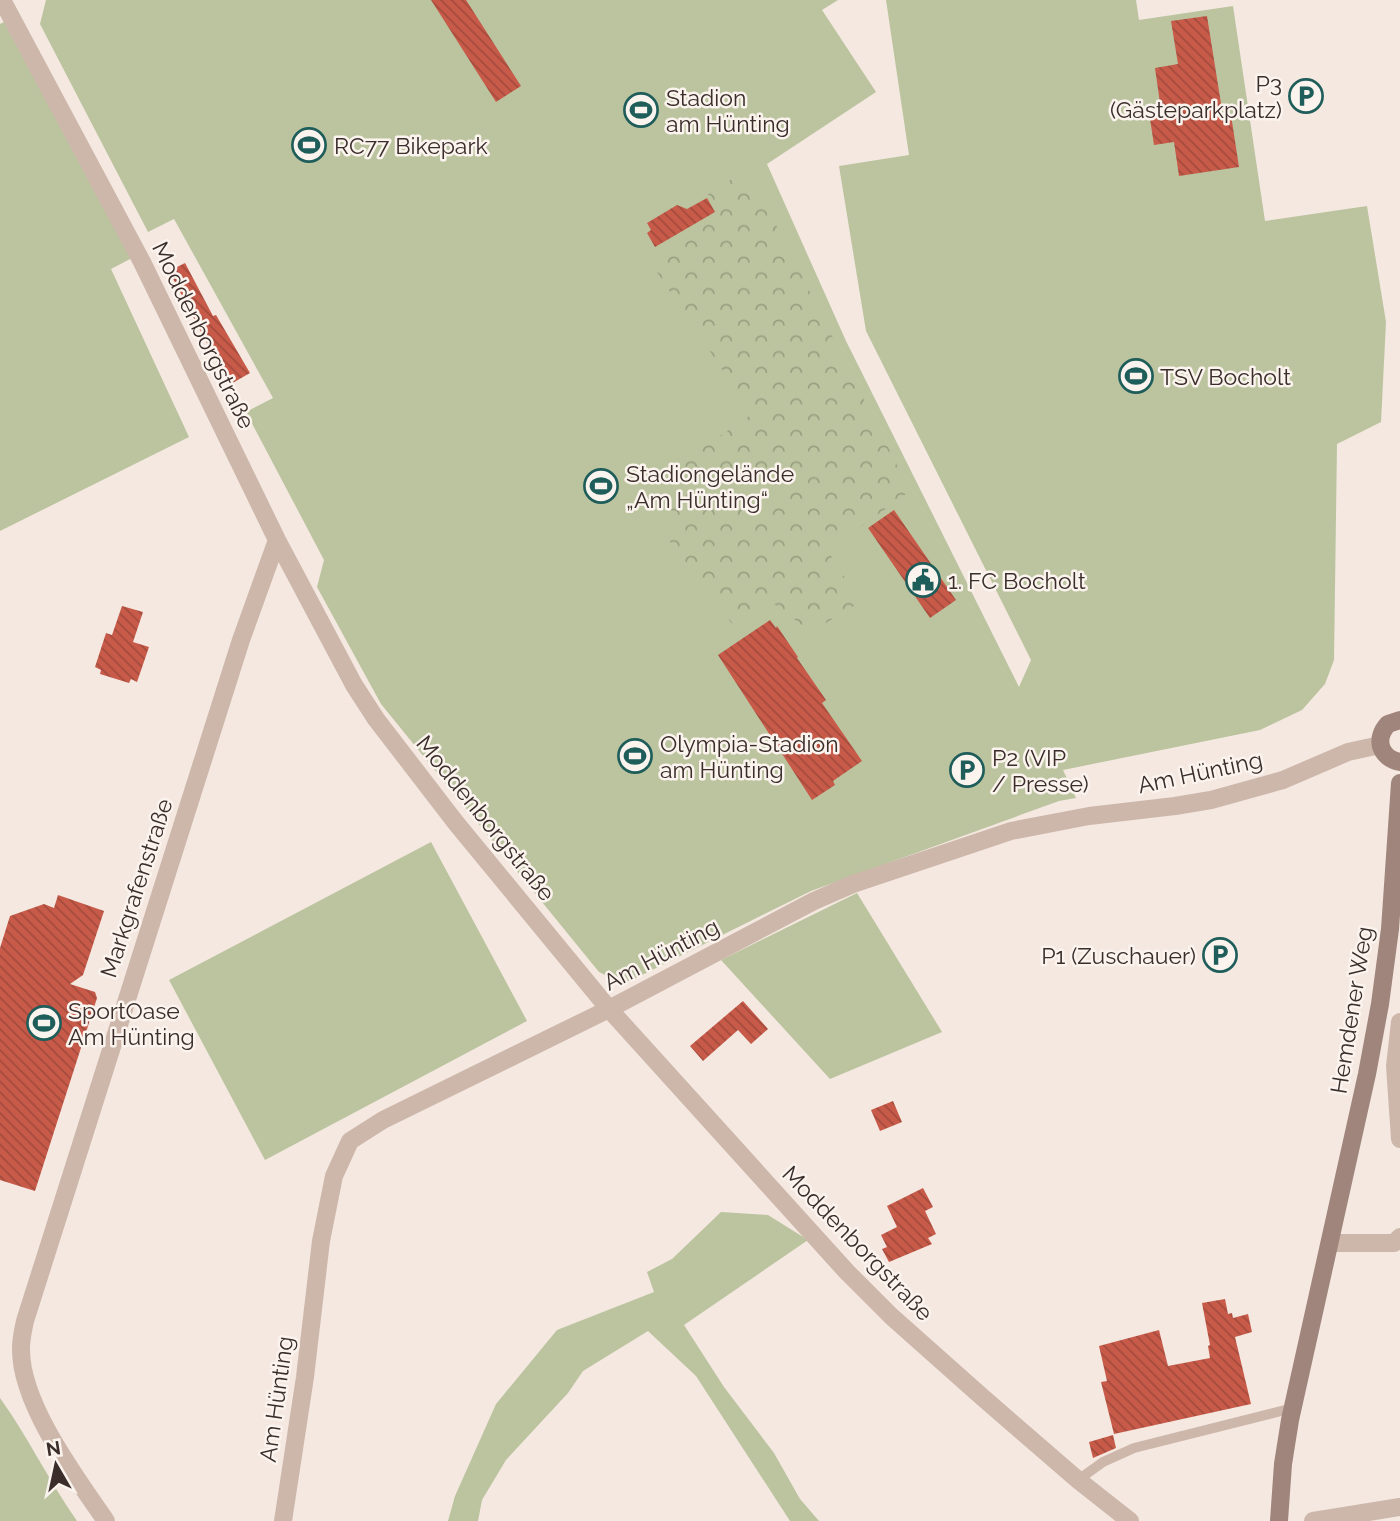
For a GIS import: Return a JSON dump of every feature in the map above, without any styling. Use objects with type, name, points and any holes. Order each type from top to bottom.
[{"type":"street","name":"Moddenborgstraße","points":[[1,0],[142,262],[277,540],[354,685],[376,719],[456,823],[609,1009],[873,1298],[1078,1480],[1130,1521]]},
{"type":"street","name":"Markgrafenstraße","points":[[106,1521],[60,1451],[36,1408],[26,1379],[21,1349],[24,1321],[241,640],[277,540]]},
{"type":"street","points":[[1400,720],[1382,729],[1380,745],[1389,758],[1400,762]]},
{"type":"street","name":"Am Hünting","points":[[283,1521],[303,1390],[321,1241],[334,1176],[349,1141],[383,1120],[609,1009],[814,901],[866,880],[975,842],[1032,826],[1211,800],[1283,780],[1348,752],[1380,745]]},
{"type":"street","name":"Hemdener Weg","points":[[1279,1521],[1283,1464],[1293,1408],[1380,1004],[1390,929],[1400,783]]},
{"type":"street","points":[[1400,1022],[1395,1066],[1400,1139]]},
{"type":"street","points":[[1330,1243],[1394,1243],[1400,1237]]},
{"type":"street","points":[[1313,1521],[1400,1507]]},
{"type":"lane","points":[[1078,1480],[1103,1462],[1134,1448],[1293,1408]]},
{"type":"green space","name":"Stadiongelände „Am Hünting“","points":[[46,0],[838,0],[822,10],[876,92],[767,164],[846,341],[1019,687],[1031,660],[866,331],[839,166],[909,155],[886,0],[1136,0],[1139,20],[1233,6],[1265,221],[1367,206],[1386,322],[1381,422],[1337,444],[1334,660],[1325,684],[1302,710],[1260,730],[1063,770],[1076,798],[1059,801],[811,891],[630,981],[620,982],[599,972],[381,704],[317,587],[324,560],[246,412],[273,398],[174,219],[148,232],[40,24]]},
{"type":"green space","points":[[4,22],[132,258],[111,269],[189,437],[0,531],[0,24]]},
{"type":"green space","points":[[748,169],[910,491],[828,551],[860,602],[811,632],[774,604],[761,615],[733,625],[665,535],[673,514],[657,479],[752,414],[650,262],[719,214],[708,194]]},
{"type":"green space","points":[[431,842],[527,1021],[265,1160],[169,980]]},
{"type":"green space","points":[[857,893],[942,1032],[830,1079],[721,960]]},
{"type":"green space","points":[[721,1212],[768,1215],[808,1240],[684,1325],[724,1387],[774,1453],[800,1499],[819,1521],[790,1521],[696,1376],[648,1331],[583,1371],[568,1393],[506,1460],[482,1500],[478,1521],[448,1521],[455,1496],[496,1404],[557,1330],[654,1292],[647,1272],[672,1259]]},
{"type":"green space","points":[[0,1398],[20,1428],[77,1521],[0,1521]]},
{"type":"building","points":[[431,0],[466,0],[521,86],[496,102]]},
{"type":"building","points":[[1207,16],[1223,116],[1231,115],[1239,167],[1179,176],[1174,142],[1154,145],[1150,119],[1162,117],[1155,68],[1178,64],[1171,21]]},
{"type":"building","points":[[707,198],[715,212],[655,247],[647,233],[651,230],[647,223],[677,205],[687,209]]},
{"type":"building","points":[[185,263],[213,316],[216,315],[250,373],[229,385],[169,271]]},
{"type":"building","name":"1. FC Bocholt","points":[[894,510],[956,600],[930,618],[868,528]]},
{"type":"building","points":[[122,606],[143,612],[133,642],[149,647],[137,682],[131,679],[129,683],[100,674],[101,670],[95,667],[106,633],[112,635]]},
{"type":"building","points":[[770,620],[798,657],[826,700],[822,703],[862,761],[833,781],[835,785],[812,800],[718,655]]},
{"type":"building","points":[[58,895],[104,911],[83,975],[70,984],[95,992],[97,998],[35,1191],[0,1180],[0,948],[10,916],[44,904],[54,908]]},
{"type":"building","points":[[743,1001],[768,1029],[751,1044],[738,1030],[703,1061],[690,1046]]},
{"type":"building","points":[[893,1101],[902,1122],[880,1131],[871,1110]]},
{"type":"building","points":[[923,1188],[933,1207],[925,1211],[936,1234],[928,1238],[932,1244],[889,1262],[882,1249],[887,1247],[881,1235],[897,1227],[887,1206]]},
{"type":"building","points":[[1225,1299],[1228,1314],[1232,1313],[1233,1318],[1248,1314],[1252,1332],[1235,1337],[1251,1404],[1114,1434],[1101,1382],[1107,1381],[1099,1346],[1159,1330],[1168,1366],[1210,1358],[1202,1303]]},
{"type":"building","points":[[1113,1435],[1116,1448],[1093,1458],[1089,1442]]},
{"type":"place","name":"P3 (Gästeparkplatz)","points":[[1306,96]]},
{"type":"place","name":"Stadion am Hünting","points":[[641,110]]},
{"type":"place","name":"RC77 Bikepark","points":[[309,145]]},
{"type":"place","name":"TSV Bocholt","points":[[1136,376]]},
{"type":"place","name":"Stadiongelände „Am Hünting“","points":[[601,486]]},
{"type":"place","name":"1. FC Bocholt","points":[[923,580]]},
{"type":"place","name":"Olympia-Stadion am Hünting","points":[[635,756]]},
{"type":"place","name":"P2 (VIP / Presse)","points":[[967,770]]},
{"type":"place","name":"P1 (Zuschauer)","points":[[1220,955]]},
{"type":"place","name":"SportOase Am Hünting","points":[[44,1023]]}]
